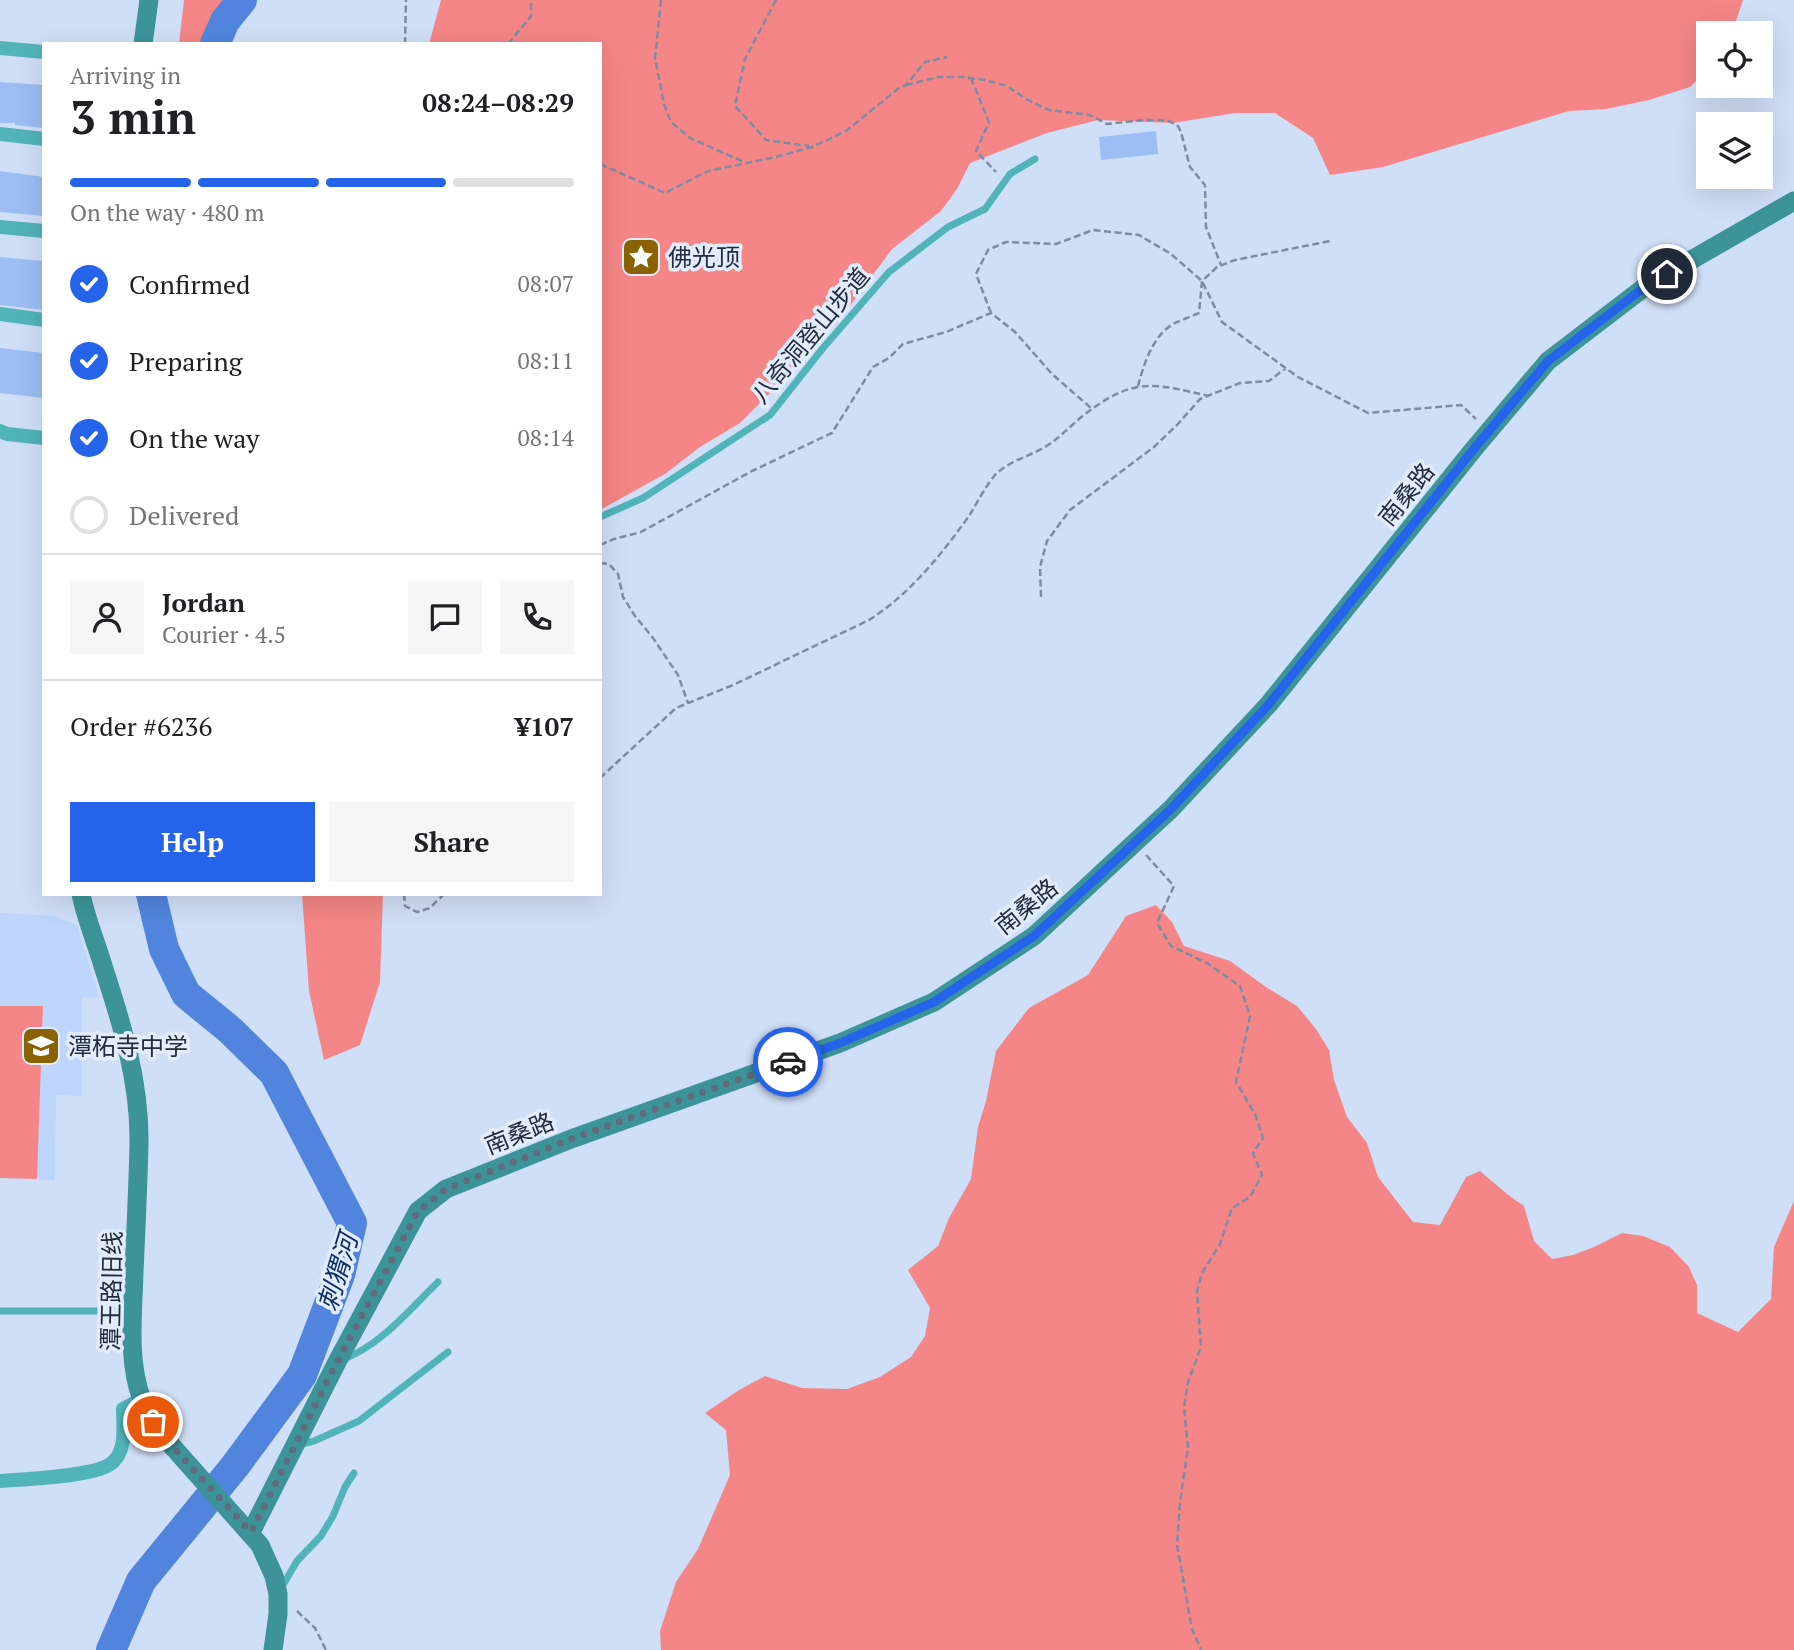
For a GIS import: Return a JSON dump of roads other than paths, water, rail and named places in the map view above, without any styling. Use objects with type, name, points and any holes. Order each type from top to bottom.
[{"type":"street","points":[[144,42],[149,0]]},
{"type":"street","points":[[0,48],[42,52]]},
{"type":"street","points":[[0,134],[42,139]]},
{"type":"street","name":"南桑路","points":[[246,1527],[294,1446],[418,1211],[446,1189],[571,1139],[840,1043],[934,1002],[1034,936],[1171,809],[1269,704],[1489,430],[1548,361],[1646,286],[1794,201]]},
{"type":"street","points":[[0,227],[42,231]]},
{"type":"street","points":[[0,314],[42,320]]},
{"type":"street","points":[[0,431],[42,438]]},
{"type":"street","name":"潭王路旧线","points":[[82,896],[128,1048],[138,1100],[140,1120],[132,1327],[133,1358],[142,1399],[153,1422],[246,1527],[267,1558],[278,1594],[273,1650]]},
{"type":"street","points":[[0,1481],[90,1472],[113,1463],[122,1446],[123,1409],[142,1399]]},
{"type":"lane","name":"八奇洞登山步道","points":[[602,516],[643,498],[770,415],[823,348],[889,272],[948,227],[985,209],[1010,174],[1035,159]]},
{"type":"lane","points":[[337,1362],[373,1344],[438,1282]]},
{"type":"lane","points":[[0,1311],[119,1311],[132,1327]]},
{"type":"lane","points":[[294,1446],[314,1441],[359,1421],[448,1352]]},
{"type":"lane","points":[[278,1594],[297,1561],[321,1536],[354,1473]]},
{"type":"waterway","name":"刺猬河","points":[[216,42],[225,21],[242,0]]},
{"type":"waterway","name":"刺猬河","points":[[111,1650],[141,1581],[235,1466],[302,1375],[340,1275],[352,1223],[274,1073],[230,1030],[186,994],[164,949],[151,896]]},
{"type":"place","name":"佛光顶","points":[[641,257]]},
{"type":"place","name":"潭柘寺中学","points":[[41,1046]]}]
